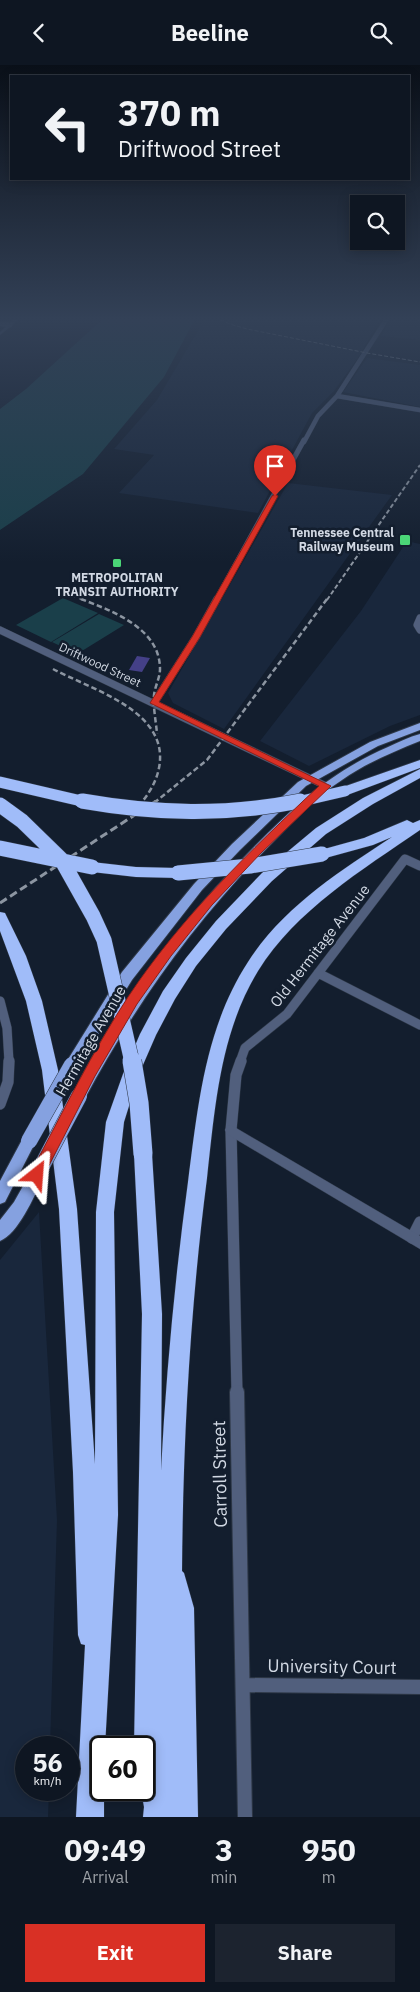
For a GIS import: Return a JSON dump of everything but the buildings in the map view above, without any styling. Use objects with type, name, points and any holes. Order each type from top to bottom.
[{"type":"highway","points":[[0,782],[69,799],[120,808],[174,813],[223,813],[276,806],[345,791],[420,764]]},
{"type":"highway","points":[[90,1817],[92,1719],[106,1515],[105,1212],[115,1122],[131,1074],[148,1034],[169,995],[191,962],[221,925],[254,890],[321,831],[368,801],[420,773]]},
{"type":"highway","points":[[0,805],[22,821],[61,859],[93,916],[104,940],[130,1051],[139,1103],[152,1314],[147,1748],[157,1814]]},
{"type":"highway","points":[[0,848],[92,867],[136,872],[223,871],[322,854],[368,842],[420,817]]},
{"type":"highway","points":[[157,1814],[169,1750],[170,1553],[177,1367],[192,1215],[210,1086],[224,1030],[244,983],[264,951],[296,915],[352,870],[420,824]]},
{"type":"highway","points":[[3,921],[34,1001],[40,1037],[50,1070],[68,1209],[83,1453],[92,1719]]},
{"type":"highway","points":[[170,1553],[182,1608],[184,1817]]},
{"type":"main road","name":"Hermitage Avenue","points":[[0,1197],[72,1065],[127,976],[192,895],[267,817],[311,779],[374,744],[420,726]]},
{"type":"main road","name":"Hermitage Avenue","points":[[0,1233],[20,1207],[78,1096],[133,1000],[167,953],[208,902],[257,850],[326,786],[370,759],[420,737]]},
{"type":"street","points":[[154,703],[196,637],[318,416],[334,399]]},
{"type":"street","points":[[353,399],[420,410]]},
{"type":"street","points":[[419,628],[420,618]]},
{"type":"street","name":"Driftwood Street","points":[[0,630],[326,786]]},
{"type":"street","name":"Old Hermitage Avenue","points":[[231,1130],[236,1075],[245,1048],[287,1013],[405,859],[420,865]]},
{"type":"street","points":[[318,973],[420,1025]]},
{"type":"street","points":[[0,1001],[3,1005],[9,1069],[8,1083],[0,1104]]},
{"type":"street","points":[[231,1130],[416,1241],[420,1223]]},
{"type":"street","name":"Carroll Street","points":[[231,1130],[244,1685],[245,1817]]},
{"type":"street","name":"University Court","points":[[244,1685],[420,1687]]},
{"type":"shaded area","points":[[13,399],[146,399],[83,474],[0,530],[0,409]]},
{"type":"shaded area","points":[[326,399],[312,413],[258,513],[119,493],[154,455],[114,449],[157,400]]},
{"type":"shaded area","points":[[378,399],[420,399],[420,407]]},
{"type":"shaded area","points":[[288,483],[392,495],[224,729],[173,703],[168,693]]},
{"type":"shaded area","points":[[407,541],[420,544],[420,715],[390,726],[309,766],[260,741],[361,611]]},
{"type":"shaded area","points":[[63,598],[98,613],[51,642],[16,625]]},
{"type":"shaded area","points":[[99,614],[124,625],[77,654],[52,642]]},
{"type":"shaded area","points":[[39,1212],[57,1520],[50,1736],[15,1736],[15,1801],[49,1801],[48,1817],[0,1817],[0,1260]]},
{"type":"railway","points":[[327,600],[420,465]]},
{"type":"railway","points":[[66,593],[84,600]]},
{"type":"railway","points":[[81,599],[106,609],[132,623],[152,642],[158,655],[160,669],[154,695],[157,734]]},
{"type":"railway","points":[[154,803],[207,760],[327,599]]},
{"type":"railway","points":[[53,669],[118,701],[134,711],[147,724],[156,738],[160,761],[155,780],[141,803]]},
{"type":"railway","points":[[134,810],[142,801]]},
{"type":"railway","points":[[0,903],[156,801]]},
{"type":"place","name":"Tennessee Central Railway Museum","points":[[405,540]]},
{"type":"place","name":"METROPOLITAN TRANSIT AUTHORITY","points":[[117,563]]},
{"type":"route","points":[[37,1175],[91,1073],[133,1000],[167,953],[208,902],[257,850],[326,786],[154,703],[196,637],[275,496]]}]
